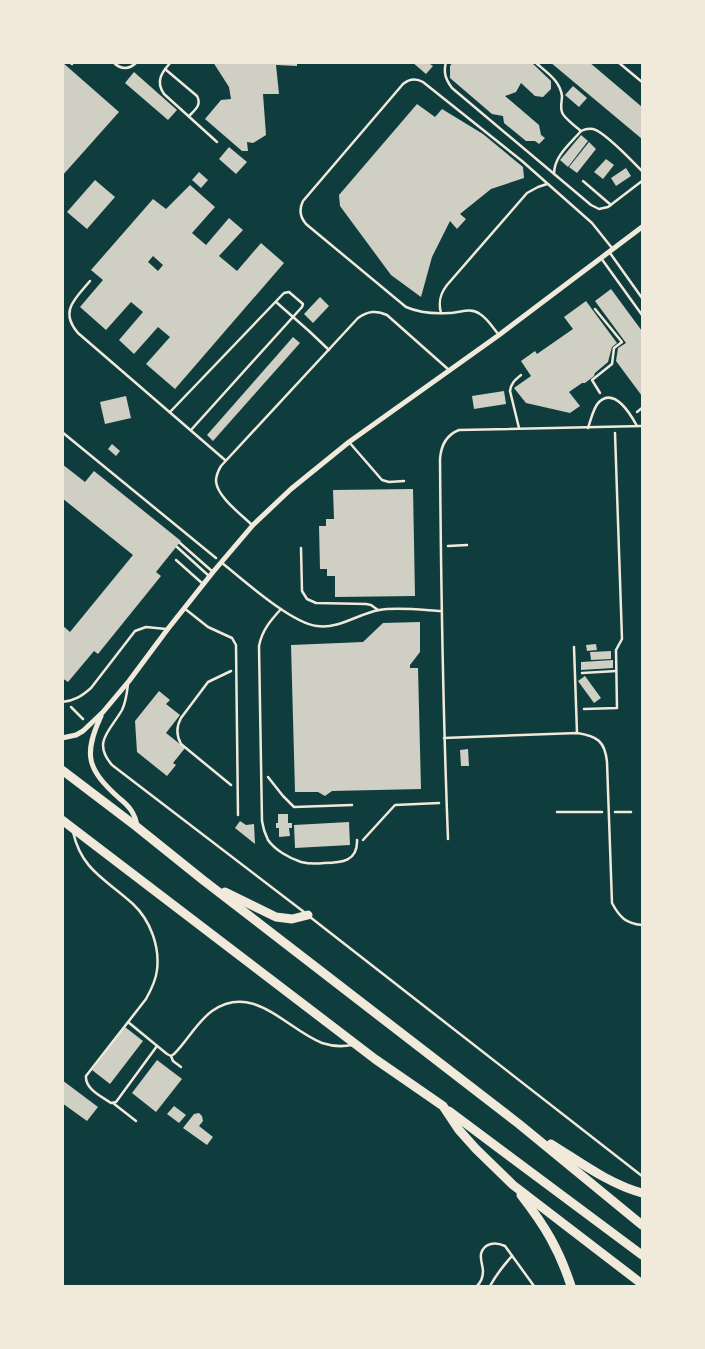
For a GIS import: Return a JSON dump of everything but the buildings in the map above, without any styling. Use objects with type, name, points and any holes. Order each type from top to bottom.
[{"type":"main road","points":[[62,770],[519,1124],[642,1225]]},
{"type":"main road","points":[[62,820],[357,1045],[443,1106],[642,1255]]},
{"type":"main road","points":[[203,880],[276,917],[292,919],[308,915]]},
{"type":"main road","points":[[443,1106],[459,1130],[513,1186],[538,1217],[562,1260],[570,1286]]},
{"type":"main road","points":[[519,1124],[613,1182],[642,1193]]},
{"type":"main road","points":[[513,1186],[642,1284]]},
{"type":"street","points":[[62,738],[76,735],[103,712],[221,562],[253,526],[291,489],[349,442],[450,371],[642,227]]},
{"type":"street","points":[[103,712],[91,742],[93,766],[100,780],[129,806],[135,816],[137,827]]},
{"type":"lane","points":[[113,62],[121,68],[133,66],[138,62]]},
{"type":"lane","points":[[171,62],[160,77],[160,89],[217,142]]},
{"type":"lane","points":[[446,62],[444,74],[452,88],[595,207],[604,208],[611,205],[642,181]]},
{"type":"lane","points":[[535,62],[558,85],[562,93],[562,111],[564,116],[581,131]]},
{"type":"lane","points":[[618,62],[642,82]]},
{"type":"lane","points":[[165,69],[197,96],[199,104],[189,116]]},
{"type":"lane","points":[[499,335],[482,315],[475,311],[449,313],[421,312],[406,307],[306,224],[300,213],[304,201],[408,80],[413,79],[423,82],[522,161],[592,223],[642,298]]},
{"type":"lane","points":[[554,174],[554,165],[558,158],[581,131],[586,128],[596,130],[614,144],[642,171]]},
{"type":"lane","points":[[583,181],[611,205]]},
{"type":"lane","points":[[441,313],[439,306],[442,291],[527,193],[538,186],[548,184]]},
{"type":"lane","points":[[600,257],[642,315]]},
{"type":"lane","points":[[90,281],[71,304],[69,312],[72,327],[226,460]]},
{"type":"lane","points":[[170,412],[287,292],[301,302],[303,304],[302,307],[294,317],[191,430]]},
{"type":"lane","points":[[276,302],[329,350]]},
{"type":"lane","points":[[253,526],[218,489],[216,482],[217,473],[226,460],[358,318],[372,312],[380,312],[387,315],[450,371]]},
{"type":"lane","points":[[520,428],[510,385],[521,375]]},
{"type":"lane","points":[[588,428],[595,408],[604,399],[610,398],[617,400],[637,426]]},
{"type":"lane","points":[[448,839],[441,611],[440,459],[447,437],[459,430],[642,426]]},
{"type":"lane","points":[[349,442],[382,480],[387,482],[404,481]]},
{"type":"lane","points":[[180,543],[211,574]]},
{"type":"lane","points":[[177,547],[211,574]]},
{"type":"lane","points":[[301,548],[302,591],[307,599],[316,603],[366,604],[378,610]]},
{"type":"lane","points":[[176,560],[203,584]]},
{"type":"lane","points":[[221,562],[281,609],[307,624],[315,626],[333,626],[378,610],[441,611]]},
{"type":"lane","points":[[184,608],[208,627],[232,638],[236,645],[238,815]]},
{"type":"lane","points":[[281,609],[264,629],[259,646],[262,821],[264,831],[269,840],[281,852],[307,863],[335,863],[349,859],[357,847],[357,840]]},
{"type":"lane","points":[[64,702],[83,696],[91,688],[135,631],[146,627],[167,630]]},
{"type":"lane","points":[[574,647],[577,733]]},
{"type":"lane","points":[[129,681],[123,708],[103,742],[104,751],[112,766],[308,915],[642,1176]]},
{"type":"lane","points":[[444,738],[577,733],[590,735],[597,739],[603,745],[607,762],[612,903],[624,919],[632,924],[642,925]]},
{"type":"lane","points":[[72,826],[80,853],[88,866],[140,912],[152,932],[155,942],[157,970],[152,988],[146,999],[86,1076],[89,1088],[136,1120]]},
{"type":"lane","points":[[171,1056],[211,1012],[236,1002],[256,1004],[265,1008],[322,1042],[334,1046],[357,1045]]},
{"type":"lane","points":[[128,1022],[171,1056],[173,1061],[181,1067]]},
{"type":"lane","points":[[113,1103],[118,1100],[157,1046]]},
{"type":"lane","points":[[477,1286],[484,1270],[481,1255],[484,1248],[490,1244],[498,1243],[505,1246],[534,1286]]},
{"type":"lane","points":[[490,1286],[512,1256]]},
{"type":"path","points":[[595,309],[622,342],[614,348],[612,364],[592,380],[604,399]]},
{"type":"path","points":[[576,709],[617,708],[616,650],[622,639],[615,427]]},
{"type":"path","points":[[62,432],[221,562]]},
{"type":"path","points":[[441,546],[467,545]]},
{"type":"path","points":[[236,668],[208,682],[178,723],[177,734],[181,744],[237,791]]},
{"type":"path","points":[[575,673],[616,671]]},
{"type":"path","points":[[64,702],[90,725]]},
{"type":"path","points":[[261,768],[283,796],[294,806],[352,805]]},
{"type":"path","points":[[357,847],[395,804],[446,803]]},
{"type":"path","points":[[557,812],[631,812]]}]
